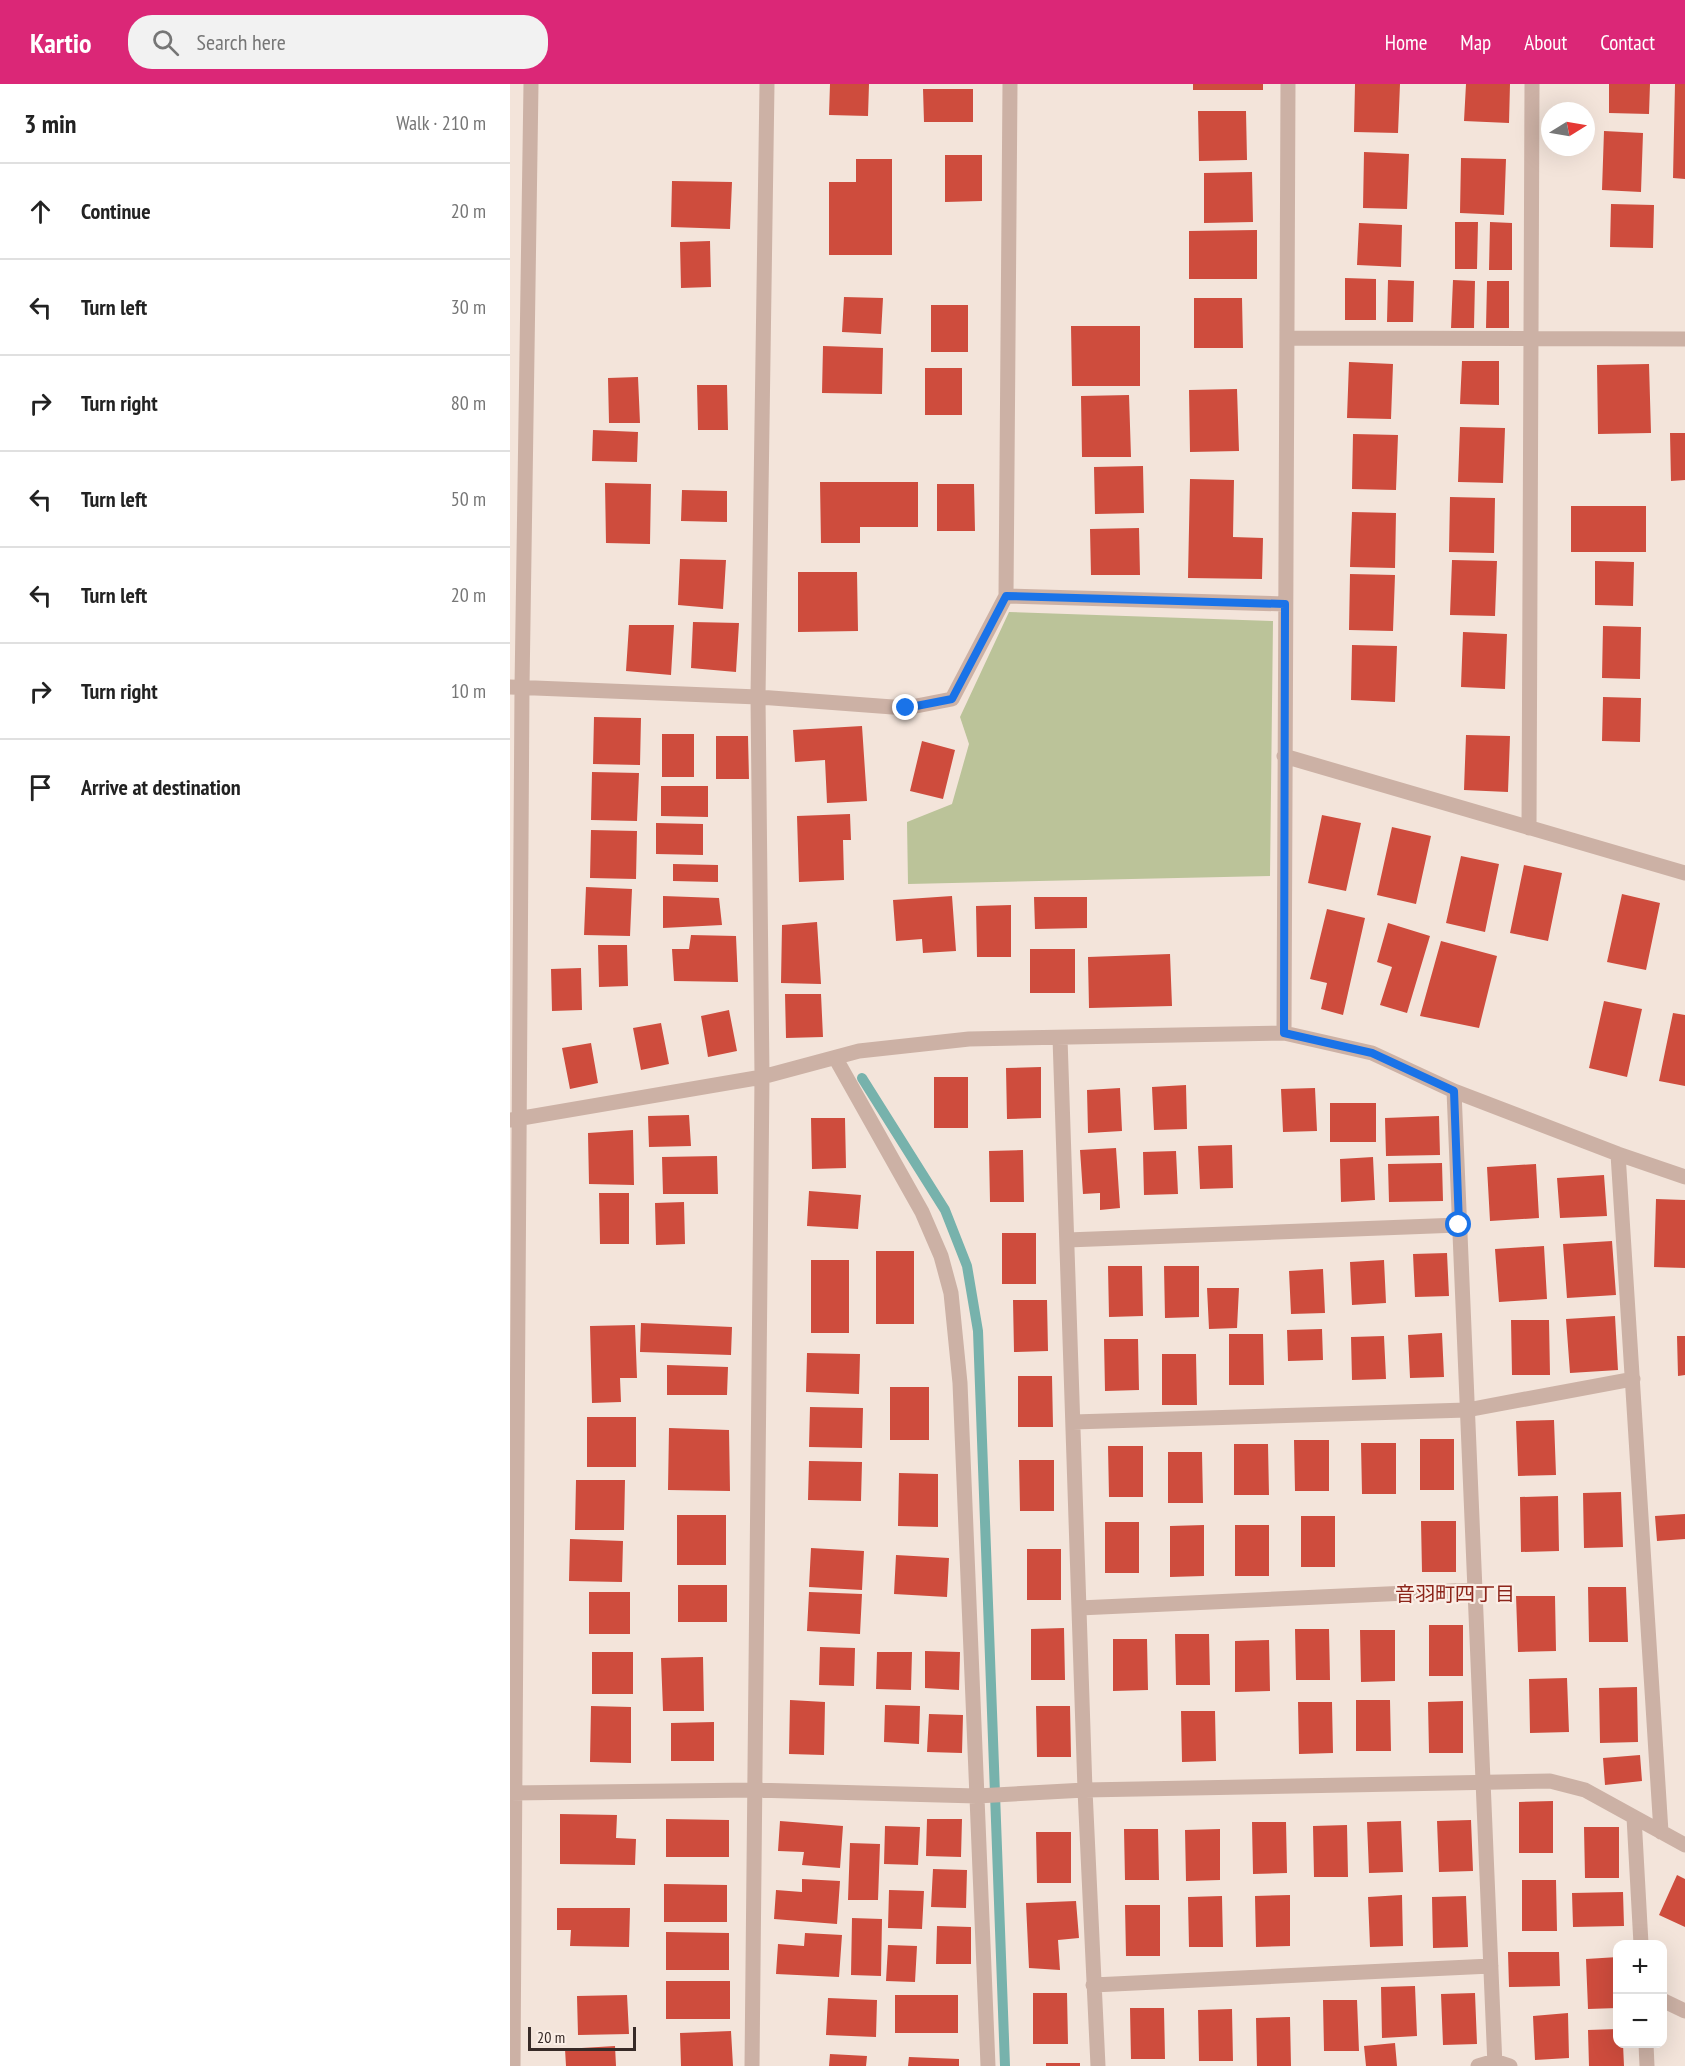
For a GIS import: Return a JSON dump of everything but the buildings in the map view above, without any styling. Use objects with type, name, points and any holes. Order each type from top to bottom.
[{"type":"street","points":[[513,2066],[516,687],[531,84]]},
{"type":"street","points":[[753,2066],[762,1077],[758,697],[766,84]]},
{"type":"street","points":[[516,687],[758,697],[906,708],[952,699],[1006,596],[1010,84]]},
{"type":"street","points":[[1284,1033],[1288,84]]},
{"type":"street","points":[[1529,828],[1532,84]]},
{"type":"street","points":[[1287,338],[1685,339]]},
{"type":"street","points":[[1006,596],[1285,604]]},
{"type":"street","points":[[1284,756],[1685,873]]},
{"type":"street","points":[[516,1119],[762,1077],[859,1051],[969,1039],[1284,1033],[1372,1053],[1454,1091],[1618,1154],[1685,1177]]},
{"type":"street","points":[[1060,1038],[1085,1790],[1098,2066]]},
{"type":"street","points":[[836,1059],[922,1212],[941,1256],[951,1293],[959,1371],[988,2066]]},
{"type":"street","points":[[1454,1091],[1482,1780],[1491,1966],[1500,2064],[1478,2066]]},
{"type":"street","points":[[1618,1154],[1661,1832]]},
{"type":"street","points":[[1067,1240],[1459,1225]]},
{"type":"street","points":[[1073,1422],[1467,1410],[1633,1378]]},
{"type":"street","points":[[1079,1608],[1474,1590]]},
{"type":"street","points":[[513,1793],[754,1790],[977,1796],[1085,1790],[1482,1780],[1550,1781],[1585,1790],[1685,1845]]},
{"type":"street","points":[[1634,1817],[1641,1940]]},
{"type":"street","points":[[1093,1985],[1491,1966]]},
{"type":"street","points":[[1667,2002],[1685,2011]]},
{"type":"street","points":[[1646,2048],[1647,2066]]},
{"type":"green space","points":[[1009,612],[1273,621],[1270,876],[908,884],[907,822],[952,804],[969,744],[960,717]]},
{"type":"waterway","points":[[862,1078],[945,1210],[967,1266],[978,1331],[1005,2066]]},
{"type":"district","name":"音羽町四丁目","points":[[1455,1594]]},
{"type":"route","points":[[906,708],[952,699],[1006,596],[1285,604],[1284,1033],[1372,1053],[1454,1091],[1459,1225]]}]
